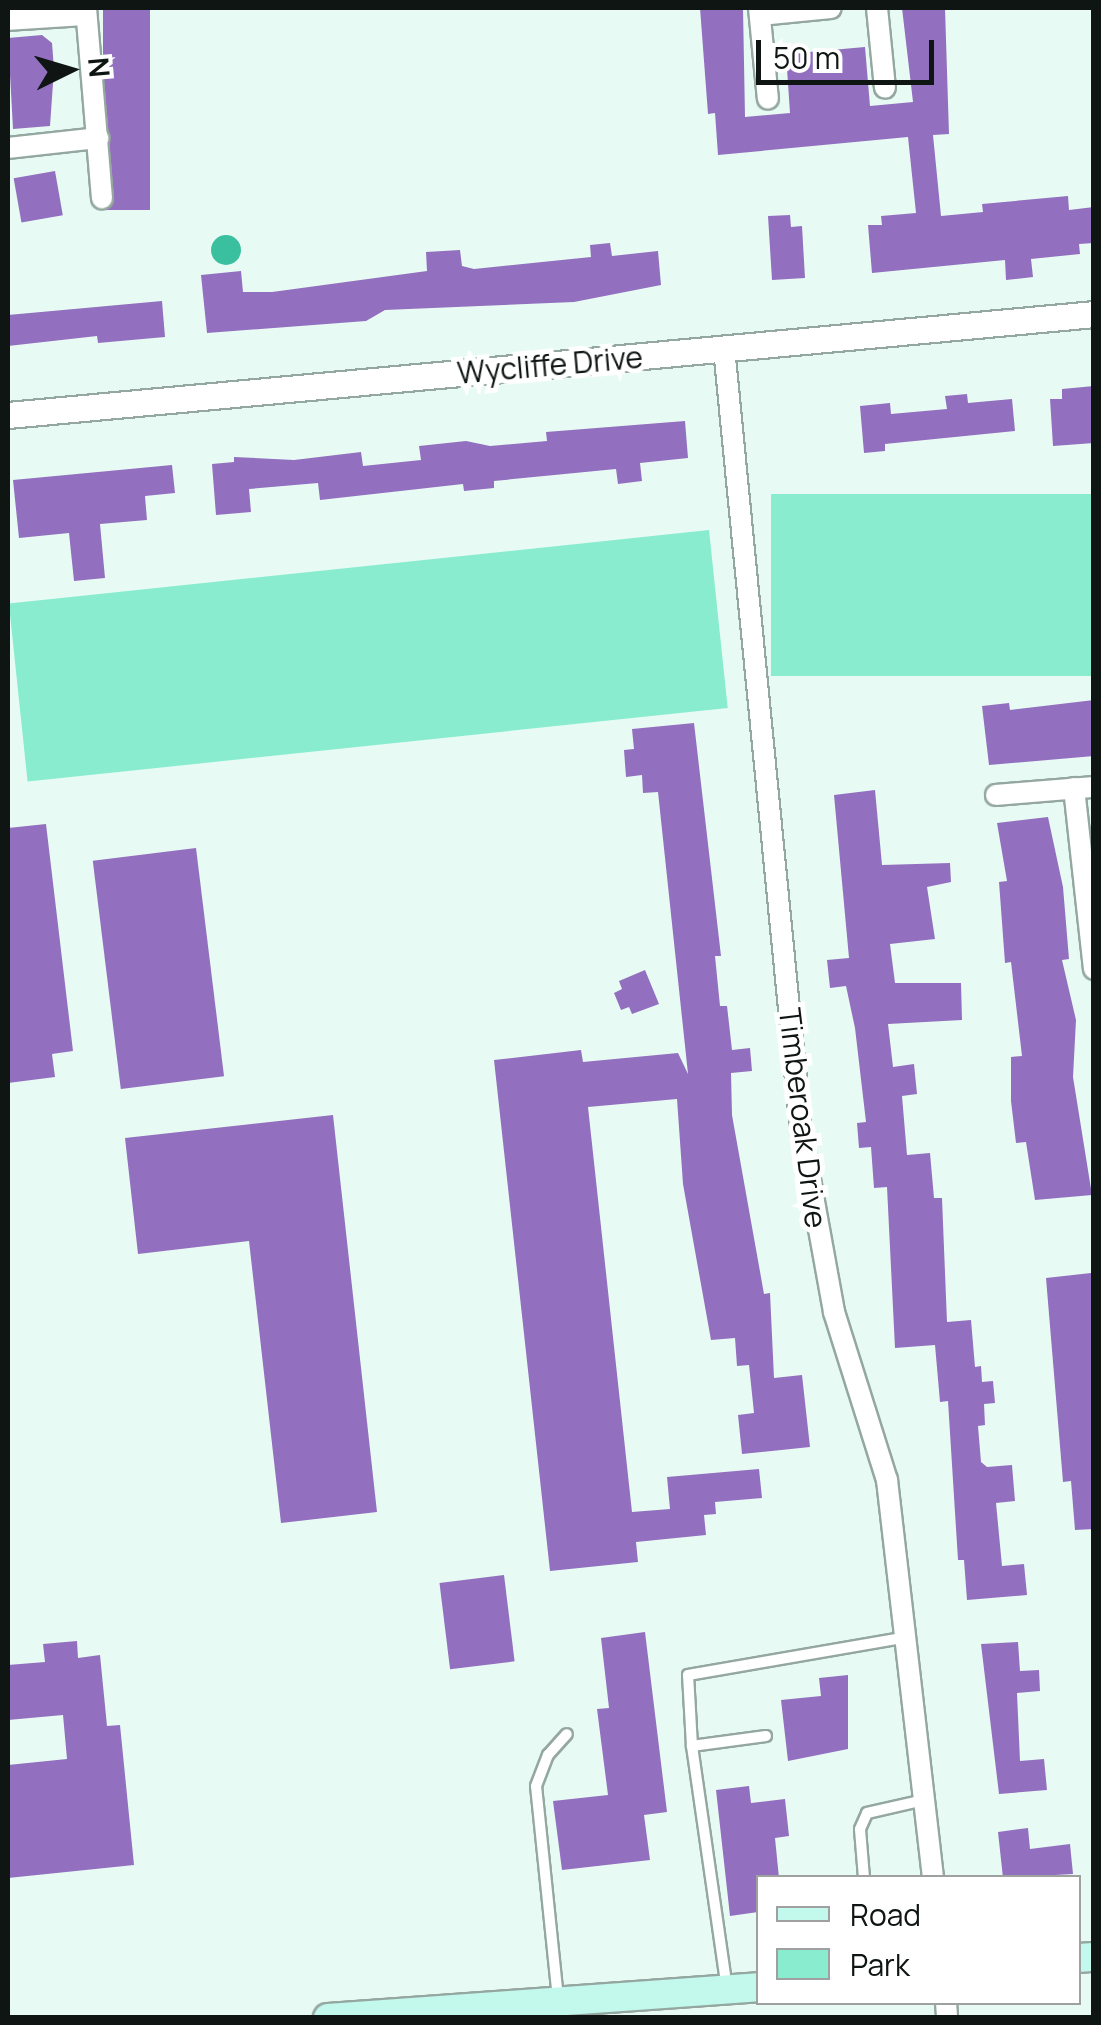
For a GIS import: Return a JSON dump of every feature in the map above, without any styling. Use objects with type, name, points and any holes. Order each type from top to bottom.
[{"type":"main road","points":[[328,2018],[559,2012],[756,1987]]},
{"type":"street","points":[[768,99],[760,11],[831,8]]},
{"type":"street","points":[[877,8],[884,88]]},
{"type":"street","points":[[8,20],[86,11],[102,198]]},
{"type":"street","points":[[8,148],[98,138]]},
{"type":"street","name":"Wycliffe Drive","points":[[8,415],[1094,314]]},
{"type":"street","name":"Timberoak Drive","points":[[724,348],[801,1130],[834,1312],[887,1480],[933,1875]]},
{"type":"street","points":[[996,796],[1084,787],[1094,969]]},
{"type":"lane","points":[[728,1990],[692,1746],[688,1674],[908,1636]]},
{"type":"lane","points":[[559,2012],[536,1786],[548,1755],[567,1734]]},
{"type":"lane","points":[[692,1746],[766,1736]]},
{"type":"lane","points":[[864,1875],[860,1829],[867,1813],[925,1800]]},
{"type":"green space","points":[[771,494],[1093,494],[1093,676],[771,676]]},
{"type":"green space","points":[[709,530],[728,708],[28,782],[9,604]]},
{"type":"shaded area","points":[[226,235],[237,239],[241,250],[237,261],[226,265],[215,261],[211,250],[215,239]]},
{"type":"building","points":[[103,8],[150,8],[150,210],[103,210]]},
{"type":"building","points":[[700,8],[743,8],[745,117],[790,113],[786,54],[865,47],[870,106],[913,102],[902,8],[945,8],[949,134],[933,135],[941,216],[983,212],[982,204],[1068,196],[1069,210],[1094,207],[1094,243],[1079,244],[1080,254],[1031,259],[1033,277],[1006,280],[1005,260],[872,273],[868,225],[882,225],[881,216],[916,213],[908,137],[718,155],[715,113],[708,114]]},
{"type":"building","points":[[42,35],[52,43],[50,126],[13,129],[8,38]]},
{"type":"building","points":[[55,171],[63,215],[21,223],[14,178]]},
{"type":"building","points":[[790,215],[791,227],[802,226],[805,278],[772,280],[768,216]]},
{"type":"building","points":[[610,243],[612,256],[658,251],[661,285],[574,302],[385,310],[366,321],[207,333],[201,275],[241,271],[243,292],[272,292],[427,271],[426,252],[460,250],[462,266],[474,269],[591,257],[590,245]]},
{"type":"building","points":[[162,301],[165,337],[98,343],[97,336],[8,346],[8,315]]},
{"type":"building","points":[[1094,386],[1094,443],[1053,446],[1050,399],[1062,399],[1062,389]]},
{"type":"building","points":[[967,394],[968,403],[1012,399],[1015,431],[885,444],[885,451],[864,453],[860,406],[890,403],[891,414],[947,409],[945,396]]},
{"type":"building","points":[[685,421],[688,458],[640,463],[642,481],[618,484],[616,469],[494,481],[494,488],[464,491],[463,484],[320,500],[318,483],[249,489],[251,512],[216,515],[212,464],[234,462],[234,457],[294,460],[361,452],[363,466],[421,460],[419,446],[466,441],[490,446],[547,441],[546,432]]},
{"type":"building","points":[[172,465],[175,493],[145,496],[147,520],[100,524],[105,578],[74,581],[69,533],[19,538],[13,480]]},
{"type":"building","points":[[1094,700],[1094,756],[989,765],[982,706],[1009,703],[1010,710]]},
{"type":"building","points":[[694,723],[721,956],[715,956],[720,1006],[727,1006],[732,1050],[750,1048],[752,1071],[731,1073],[732,1115],[764,1294],[770,1293],[774,1378],[802,1375],[810,1447],[742,1454],[738,1415],[754,1413],[749,1365],[737,1366],[735,1338],[711,1340],[683,1184],[677,1099],[588,1107],[632,1512],[670,1509],[667,1477],[759,1469],[762,1498],[715,1502],[716,1514],[704,1515],[706,1535],[636,1542],[638,1562],[550,1571],[494,1060],[581,1050],[583,1062],[678,1053],[688,1074],[658,792],[643,793],[642,775],[626,777],[624,750],[634,749],[632,729]]},
{"type":"building","points":[[875,790],[882,865],[950,863],[951,882],[927,887],[935,939],[890,944],[895,983],[961,983],[962,1020],[888,1024],[893,1067],[914,1064],[917,1094],[902,1096],[907,1155],[930,1153],[934,1198],[942,1198],[947,1322],[971,1320],[975,1367],[981,1366],[982,1382],[993,1381],[995,1403],[984,1404],[985,1425],[978,1426],[981,1462],[987,1467],[1012,1465],[1015,1501],[996,1503],[1002,1566],[1024,1564],[1027,1595],[967,1600],[964,1560],[958,1560],[948,1401],[940,1402],[935,1345],[895,1348],[887,1187],[874,1188],[871,1147],[859,1148],[857,1123],[866,1122],[855,1028],[846,986],[830,988],[827,960],[849,958],[834,795]]},
{"type":"building","points":[[1048,817],[1063,887],[1069,959],[1062,960],[1076,1020],[1073,1077],[1092,1195],[1035,1200],[1026,1142],[1016,1143],[1011,1101],[1011,1057],[1022,1056],[1011,962],[1005,963],[999,882],[1007,881],[997,823]]},
{"type":"building","points":[[46,824],[73,1051],[52,1054],[55,1077],[8,1083],[8,828]]},
{"type":"building","points":[[196,848],[224,1076],[121,1089],[93,861]]},
{"type":"building","points":[[645,970],[659,1004],[632,1014],[629,1007],[621,1010],[614,993],[622,989],[619,981]]},
{"type":"building","points":[[333,1115],[377,1512],[281,1523],[249,1241],[138,1254],[125,1138]]},
{"type":"building","points":[[1091,1273],[1094,1529],[1075,1530],[1071,1481],[1063,1482],[1046,1278]]},
{"type":"building","points":[[504,1575],[515,1661],[450,1669],[439,1583]]},
{"type":"building","points":[[645,1632],[667,1812],[644,1815],[650,1860],[562,1870],[553,1801],[608,1795],[597,1709],[609,1708],[601,1638]]},
{"type":"building","points":[[77,1641],[78,1658],[100,1655],[107,1726],[120,1725],[134,1865],[8,1878],[8,1765],[67,1759],[63,1715],[8,1720],[8,1665],[45,1662],[43,1644]]},
{"type":"building","points":[[1018,1642],[1020,1671],[1039,1670],[1040,1691],[1017,1693],[1020,1761],[1044,1759],[1047,1790],[999,1794],[981,1644]]},
{"type":"building","points":[[848,1675],[848,1749],[788,1761],[781,1700],[821,1696],[819,1678]]},
{"type":"building","points":[[749,1786],[751,1803],[785,1799],[789,1836],[775,1838],[779,1875],[756,1875],[756,1912],[730,1916],[716,1790]]},
{"type":"building","points":[[1028,1828],[1030,1849],[1070,1844],[1073,1874],[1003,1875],[998,1832]]}]
